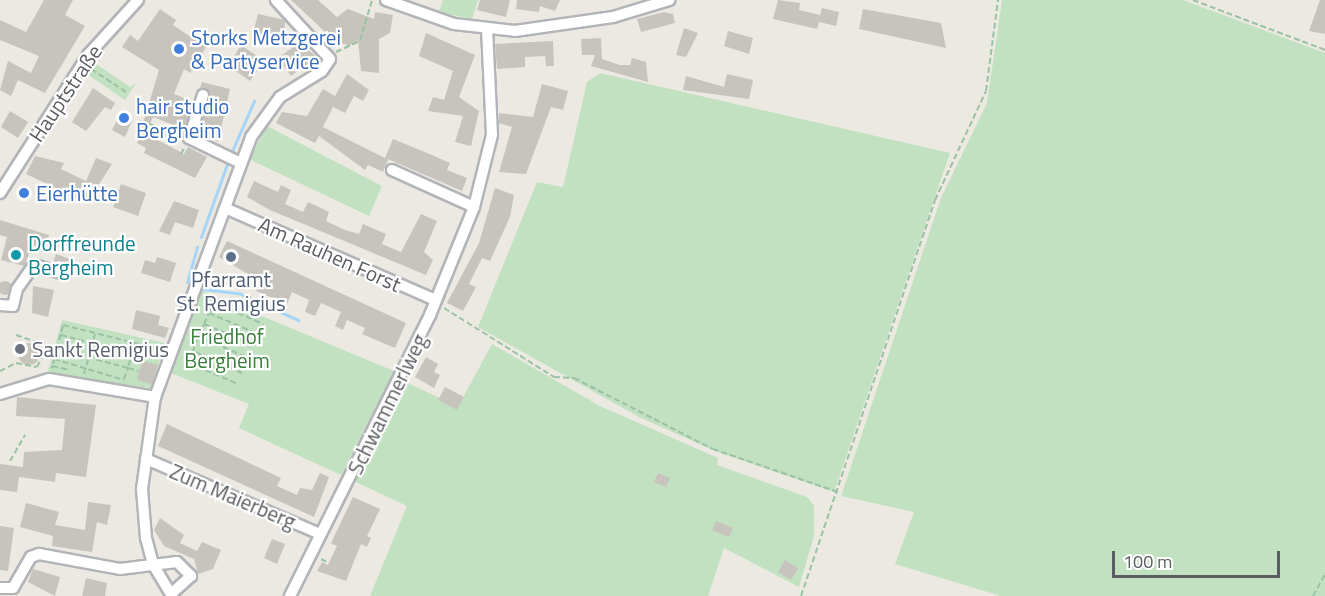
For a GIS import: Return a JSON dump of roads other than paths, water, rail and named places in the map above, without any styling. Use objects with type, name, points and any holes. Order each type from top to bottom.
[{"type":"street","name":"Hauptstraße","points":[[0,193],[4,176],[82,64],[138,0]]},
{"type":"street","points":[[0,588],[13,588],[31,557],[39,554],[120,569],[153,564],[188,567],[189,581],[172,595],[153,564],[142,489],[155,397],[241,163],[262,119],[330,56],[276,0]]},
{"type":"street","points":[[386,0],[487,30],[568,26],[669,0]]},
{"type":"street","name":"Schwammerlweg","points":[[290,596],[435,300],[474,207],[492,135],[487,30]]},
{"type":"street","points":[[203,95],[189,138],[241,163]]},
{"type":"street","points":[[392,170],[474,207]]},
{"type":"street","name":"Am Rauhen Forst","points":[[225,208],[435,300]]},
{"type":"street","points":[[0,305],[13,306],[23,277],[34,265],[65,274]]},
{"type":"street","points":[[0,394],[49,379],[155,397]]},
{"type":"street","name":"Zum Maierberg","points":[[146,459],[320,534]]},
{"type":"waterway","points":[[232,151],[254,101]]},
{"type":"waterway","points":[[201,237],[228,161]]},
{"type":"waterway","points":[[187,282],[197,246]]},
{"type":"waterway","points":[[203,289],[241,294],[298,320]]},
{"type":"place","name":"Storks Metzgerei & Partyservice","points":[[179,49]]},
{"type":"place","name":"hair studio Bergheim","points":[[124,118]]},
{"type":"place","name":"Eierhütte","points":[[24,193]]},
{"type":"place","name":"Dorffreunde Bergheim","points":[[16,255]]},
{"type":"place","name":"Pfarramt St. Remigius","points":[[231,257]]},
{"type":"place","name":"Sankt Remigius","points":[[20,349]]},
{"type":"park label","name":"Friedhof Bergheim","points":[[227,348]]}]
